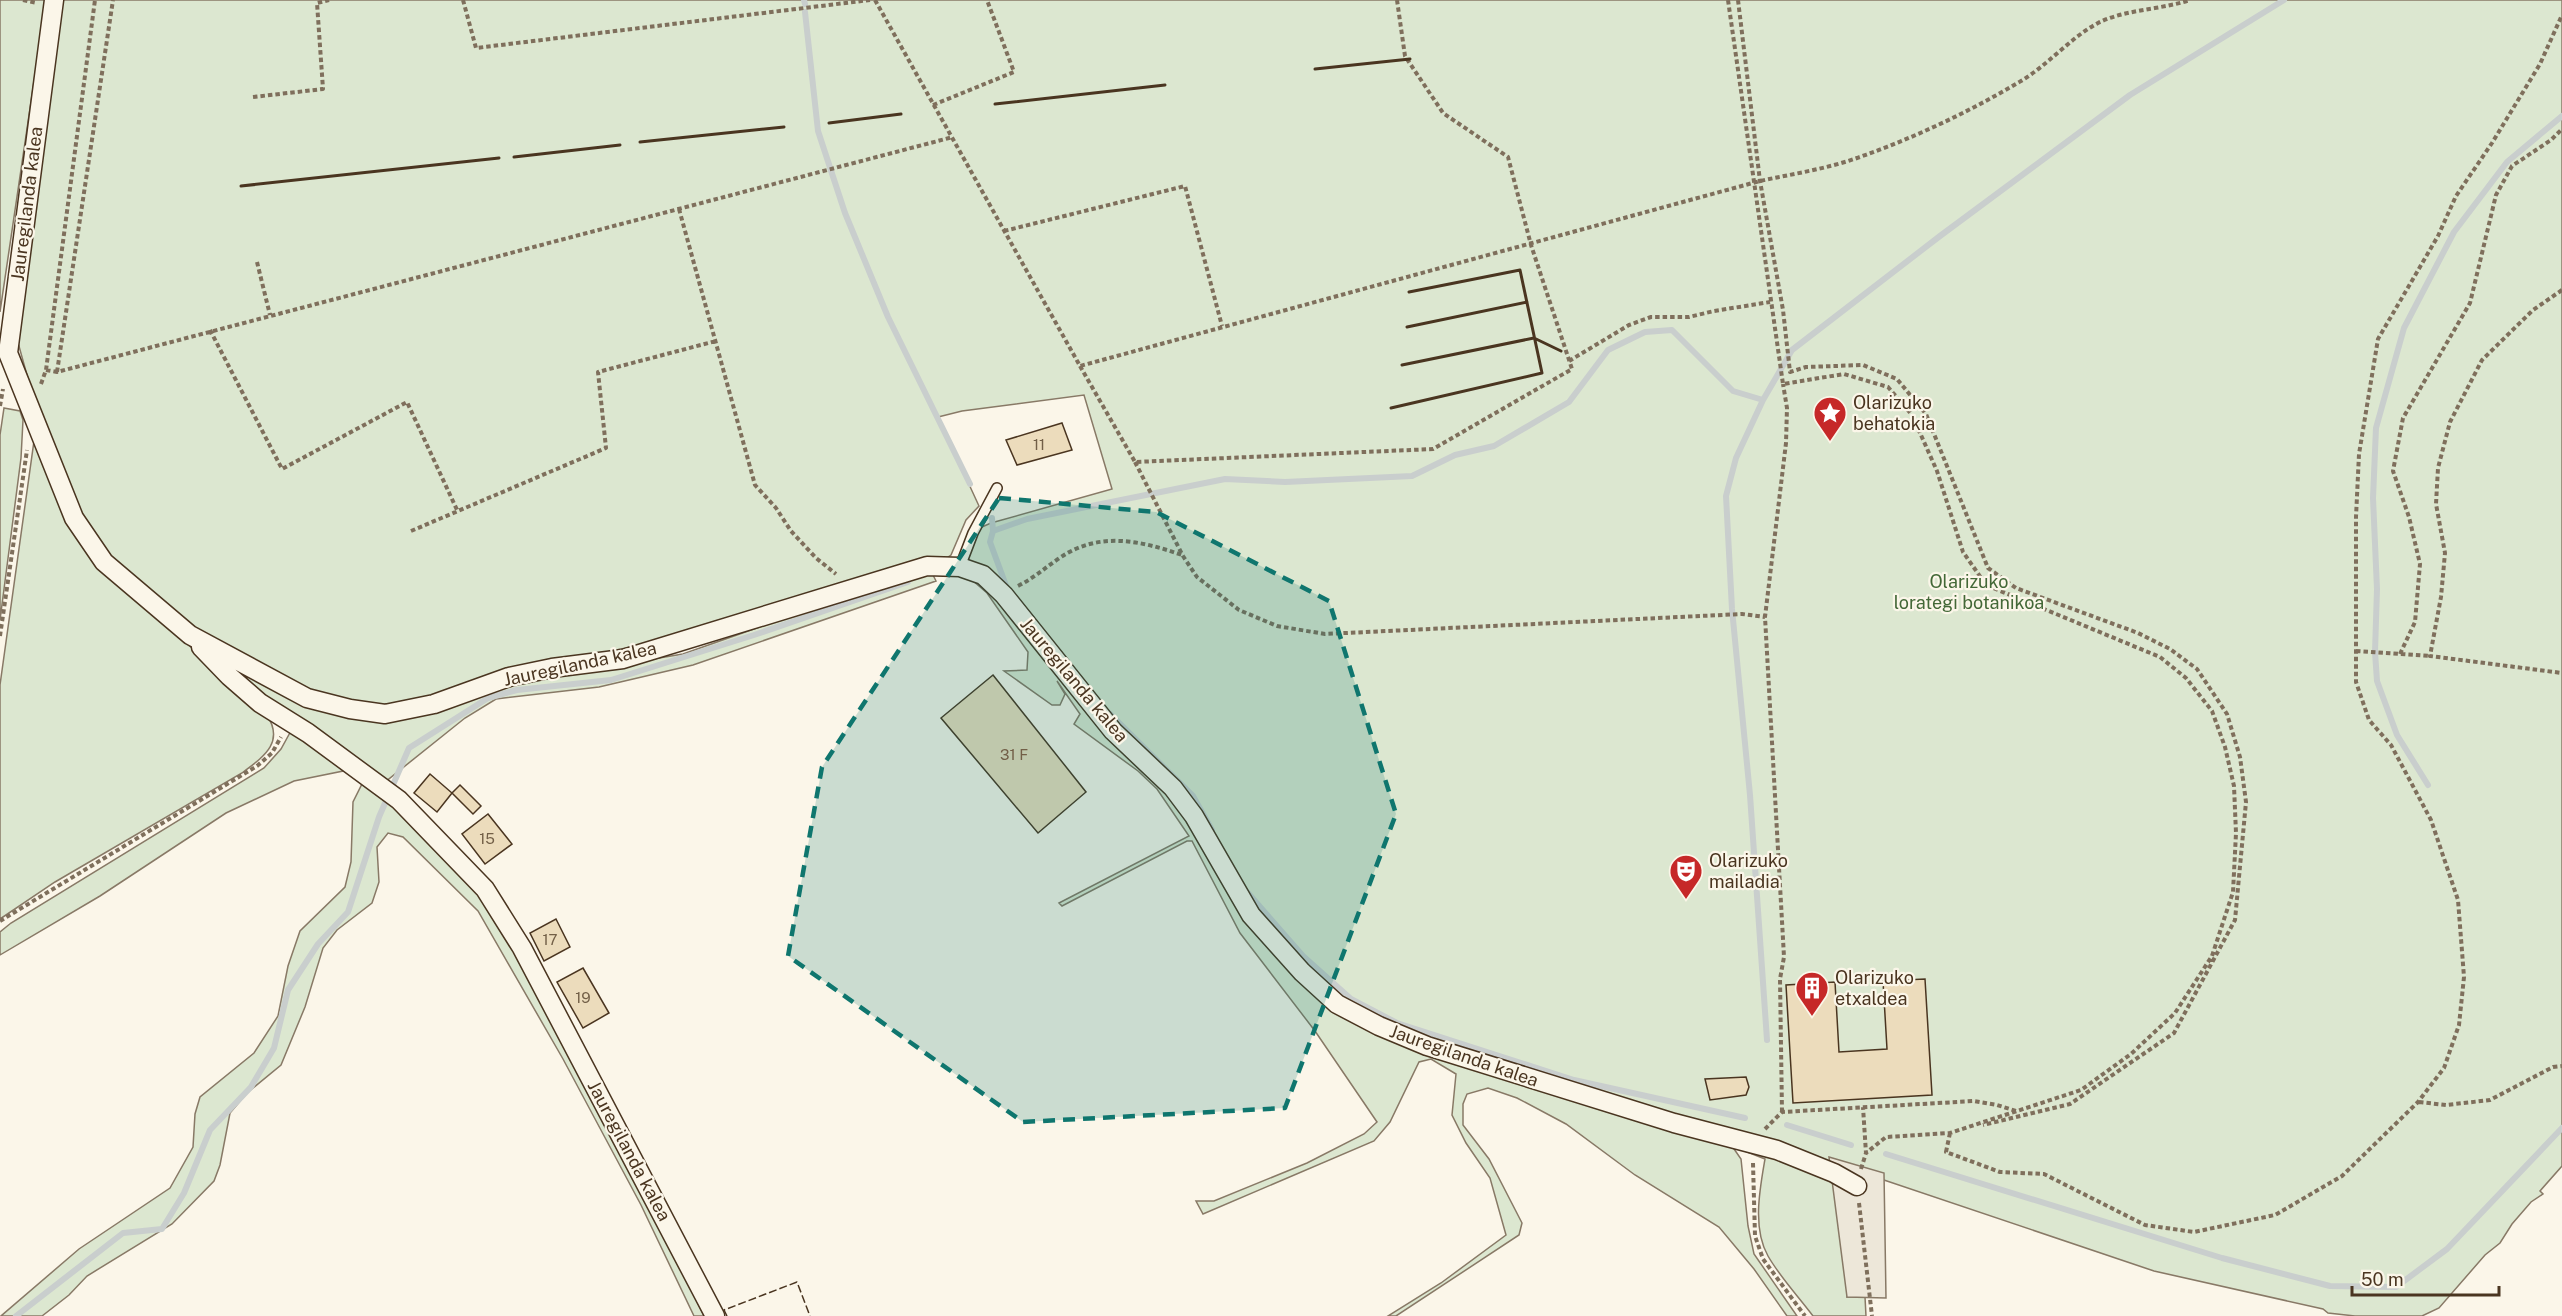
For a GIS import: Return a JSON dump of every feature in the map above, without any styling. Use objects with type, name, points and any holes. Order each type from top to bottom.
[{"type":"street","name":"Jauregilanda kalea","points":[[54,0],[8,352],[74,518],[104,562],[190,635],[229,676],[260,703],[308,733],[399,800],[486,889],[522,948],[715,1316]]},
{"type":"street","name":"Jauregilanda kalea","points":[[190,635],[307,698],[350,709],[385,714],[434,704],[509,677],[552,668],[623,659],[927,566],[960,567],[983,574],[1004,595],[1113,731],[1173,788],[1194,816],[1251,915],[1302,972],[1338,1004],[1379,1026],[1427,1046],[1641,1113],[1755,1143],[1834,1173],[1857,1186]]},
{"type":"lane","points":[[960,567],[973,533],[997,488]]},
{"type":"path","points":[[95,0],[46,370],[57,372],[210,330],[953,137]]},
{"type":"path","points":[[57,372],[113,0]]},
{"type":"path","points":[[254,98],[323,89],[317,3],[329,0]]},
{"type":"path","points":[[463,0],[476,48],[870,0]]},
{"type":"path","points":[[875,0],[1135,462],[1183,556],[1197,577],[1239,609],[1277,626],[1325,634],[1742,614],[1765,617]]},
{"type":"path","points":[[933,105],[1014,72],[987,0]]},
{"type":"path","points":[[1135,462],[1433,449],[1572,369],[1532,245],[1508,156],[1443,113],[1405,56],[1397,0]]},
{"type":"path","points":[[1728,0],[1787,408],[1786,443],[1765,617],[1784,957],[1780,979],[1782,1112],[1974,1101],[1997,1105],[2016,1112]]},
{"type":"path","points":[[1738,0],[1760,182],[1783,310],[1790,372],[1806,367],[1863,365],[1897,379],[1926,414],[1989,568],[2016,588],[2138,633],[2170,649],[2197,669],[2227,714],[2240,757],[2246,802],[2235,920],[2174,1033],[2070,1104],[1950,1133],[1886,1137],[1866,1153],[1863,1107]]},
{"type":"path","points":[[1080,366],[1760,182],[1855,159],[1921,134],[1983,104],[2027,78],[2097,24],[2123,14],[2170,7],[2190,0]]},
{"type":"path","points":[[1950,1133],[1946,1152],[2000,1172],[2044,1174],[2145,1225],[2194,1232],[2275,1215],[2342,1176],[2418,1102],[2444,1068],[2459,1025],[2464,977],[2458,900],[2431,820],[2391,745],[2369,720],[2356,682],[2359,454],[2378,339],[2438,237],[2456,196],[2492,143],[2540,64],[2562,15]]},
{"type":"path","points":[[2400,654],[2415,622],[2420,564],[2409,517],[2393,471],[2403,418],[2470,303],[2496,195],[2512,166],[2551,140],[2562,129]]},
{"type":"path","points":[[1004,231],[1185,186],[1222,327]]},
{"type":"path","points":[[679,209],[755,485],[816,558],[853,588]]},
{"type":"path","points":[[257,261],[270,315]]},
{"type":"path","points":[[2430,656],[2441,597],[2445,554],[2436,504],[2438,468],[2450,422],[2482,360],[2533,310],[2562,290]]},
{"type":"path","points":[[1569,362],[1629,325],[1651,317],[1689,317],[1770,302]]},
{"type":"path","points":[[210,330],[282,469],[407,402],[459,512]]},
{"type":"path","points":[[411,531],[606,448],[598,372],[716,341]]},
{"type":"path","points":[[1783,384],[1844,374],[1888,387],[1912,415],[1937,471],[1963,552],[1986,585],[2160,657],[2186,678],[2212,711],[2225,747],[2234,786],[2236,833],[2233,892],[2212,956],[2175,1013],[2131,1054],[2081,1090],[1950,1133]]},
{"type":"path","points":[[0,636],[28,441]]},
{"type":"path","points":[[1004,595],[1032,579],[1062,556],[1091,544],[1133,540],[1183,556]]},
{"type":"path","points":[[2356,651],[2430,656],[2562,673]]},
{"type":"path","points":[[0,921],[257,766],[272,753],[281,738],[285,719]]},
{"type":"path","points":[[2418,1102],[2446,1106],[2490,1100],[2553,1067],[2562,1066]]},
{"type":"path","points":[[1755,1143],[1753,1156],[1755,1236],[1763,1258],[1805,1316]]},
{"type":"path","points":[[1857,1186],[1872,1316]]},
{"type":"highlighted area","points":[[999,498],[1156,512],[1329,601],[1396,814],[1285,1108],[1023,1122],[788,956],[822,767]]},
{"type":"green space","points":[[0,0],[46,0],[0,312]]},
{"type":"green space","name":"Olarizuko lorategi botanikoa","points":[[62,0],[2562,0],[2562,1166],[2540,1191],[2543,1194],[2531,1202],[2512,1224],[2500,1243],[2485,1255],[2439,1308],[2422,1316],[2355,1316],[2328,1313],[2323,1309],[2154,1271],[1878,1178],[1847,1297],[1865,1297],[1866,1316],[1813,1316],[1778,1271],[1763,1245],[1759,1208],[1765,1159],[1732,1146],[1741,1159],[1748,1226],[1754,1254],[1797,1316],[1787,1316],[1754,1269],[1719,1227],[1635,1175],[1566,1124],[1517,1098],[1488,1088],[1467,1094],[1463,1104],[1463,1125],[1489,1159],[1522,1223],[1519,1235],[1396,1316],[1388,1316],[1441,1283],[1506,1235],[1490,1178],[1466,1143],[1452,1115],[1456,1074],[1431,1059],[1419,1062],[1390,1122],[1374,1141],[1203,1214],[1196,1201],[1214,1201],[1307,1163],[1364,1134],[1377,1122],[1315,1031],[1240,933],[1192,841],[1187,841],[1062,906],[1059,903],[1189,836],[1157,789],[1138,771],[1074,724],[1080,714],[1057,681],[1065,694],[1060,705],[1052,705],[1004,671],[1027,670],[1028,652],[987,593],[971,579],[964,562],[975,530],[991,523],[1112,489],[1084,395],[962,411],[938,417],[979,506],[966,520],[951,555],[945,559],[667,640],[545,664],[434,698],[382,705],[359,704],[313,692],[225,648],[160,604],[108,558],[70,500],[30,386],[17,339]]},
{"type":"green space","points":[[4,408],[20,411],[23,420],[21,458],[0,620],[0,435]]},
{"type":"green space","points":[[34,441],[64,506],[174,632],[267,715],[274,734],[269,749],[242,773],[55,882],[0,919],[0,685]]},
{"type":"green space","points":[[932,573],[936,581],[693,665],[599,687],[496,699],[465,718],[385,782],[301,723],[223,663],[370,719],[515,682],[683,654],[836,600]]},
{"type":"green space","points":[[292,729],[348,770],[294,781],[226,813],[100,896],[0,955],[0,932],[11,923],[264,768],[281,749]]},
{"type":"green space","points":[[363,782],[392,804],[493,902],[704,1316],[694,1316],[641,1205],[563,1059],[478,911],[403,837],[388,833],[377,847],[379,882],[372,903],[337,930],[323,948],[305,1007],[281,1065],[247,1093],[230,1113],[220,1165],[214,1181],[172,1224],[87,1276],[69,1295],[42,1316],[1,1316],[79,1249],[170,1188],[193,1147],[195,1114],[200,1097],[254,1053],[278,1016],[288,966],[300,931],[345,887],[351,862],[353,802]]},
{"type":"shaded area","points":[[1829,1157],[1884,1173],[1886,1298],[1847,1297]]},
{"type":"building","points":[[1062,423],[1072,450],[1017,465],[1006,440]]},
{"type":"building","points":[[993,675],[1086,792],[1038,833],[941,718]]},
{"type":"building","points":[[430,774],[452,793],[437,812],[414,793]]},
{"type":"building","points":[[460,785],[481,806],[473,814],[452,793]]},
{"type":"building","points":[[488,814],[512,844],[485,864],[462,834]]},
{"type":"building","points":[[556,919],[570,947],[544,961],[530,933]]},
{"type":"building","points":[[583,968],[609,1013],[583,1028],[557,982]]},
{"type":"building","name":"Olarizuko etxaldea","points":[[1925,979],[1932,1095],[1793,1103],[1786,985],[1835,982],[1839,1052],[1887,1049],[1883,981]]},
{"type":"building","points":[[1746,1077],[1749,1087],[1746,1095],[1710,1100],[1705,1079]]},
{"type":"waterway","points":[[804,0],[805,4]]},
{"type":"waterway","points":[[1763,400],[1792,350],[1940,236],[2130,95],[2284,0]]},
{"type":"waterway","points":[[805,12],[818,131],[845,213],[888,317],[970,484]]},
{"type":"waterway","points":[[2428,785],[2397,735],[2377,681],[2375,652],[2377,589],[2373,498],[2376,428],[2404,328],[2454,232],[2507,162],[2562,116]]},
{"type":"waterway","points":[[992,518],[993,531],[1027,519],[1225,479],[1285,482],[1412,476],[1455,455],[1494,446],[1569,402],[1608,350],[1645,332],[1672,330],[1733,391],[1763,400],[1736,458],[1726,496],[1732,609],[1750,795],[1767,1040]]},
{"type":"waterway","points":[[993,531],[990,542],[1008,591]]},
{"type":"waterway","points":[[16,1316],[123,1233],[162,1229],[184,1193],[210,1130],[251,1087],[274,1048],[288,990],[318,944],[348,912],[379,817],[409,748],[488,698],[517,690],[611,680],[754,635],[908,582]]},
{"type":"waterway","points":[[1110,714],[1193,796],[1212,830]]},
{"type":"waterway","points":[[1248,893],[1303,956],[1351,999],[1397,1023],[1574,1080],[1745,1118]]},
{"type":"waterway","points":[[1787,1125],[1851,1145]]},
{"type":"waterway","points":[[1886,1154],[2222,1258],[2330,1286],[2396,1287],[2447,1249],[2562,1128]]},
{"type":"fence","points":[[727,1316],[724,1310],[797,1282],[810,1316]]},
{"type":"wall","points":[[1315,69],[1410,59]]},
{"type":"wall","points":[[995,104],[1165,85]]},
{"type":"wall","points":[[829,123],[901,114]]},
{"type":"wall","points":[[640,142],[784,127]]},
{"type":"wall","points":[[514,157],[620,145]]},
{"type":"wall","points":[[241,186],[499,158]]},
{"type":"wall","points":[[1391,408],[1542,373],[1520,270],[1409,292]]},
{"type":"wall","points":[[1407,327],[1527,302]]},
{"type":"wall","points":[[1402,365],[1534,338],[1561,351]]},
{"type":"place","name":"Olarizuko behatokia","points":[[1830,442]]},
{"type":"place","name":"Olarizuko mailadia","points":[[1686,900]]},
{"type":"place","name":"Olarizuko etxaldea","points":[[1812,1017]]}]
